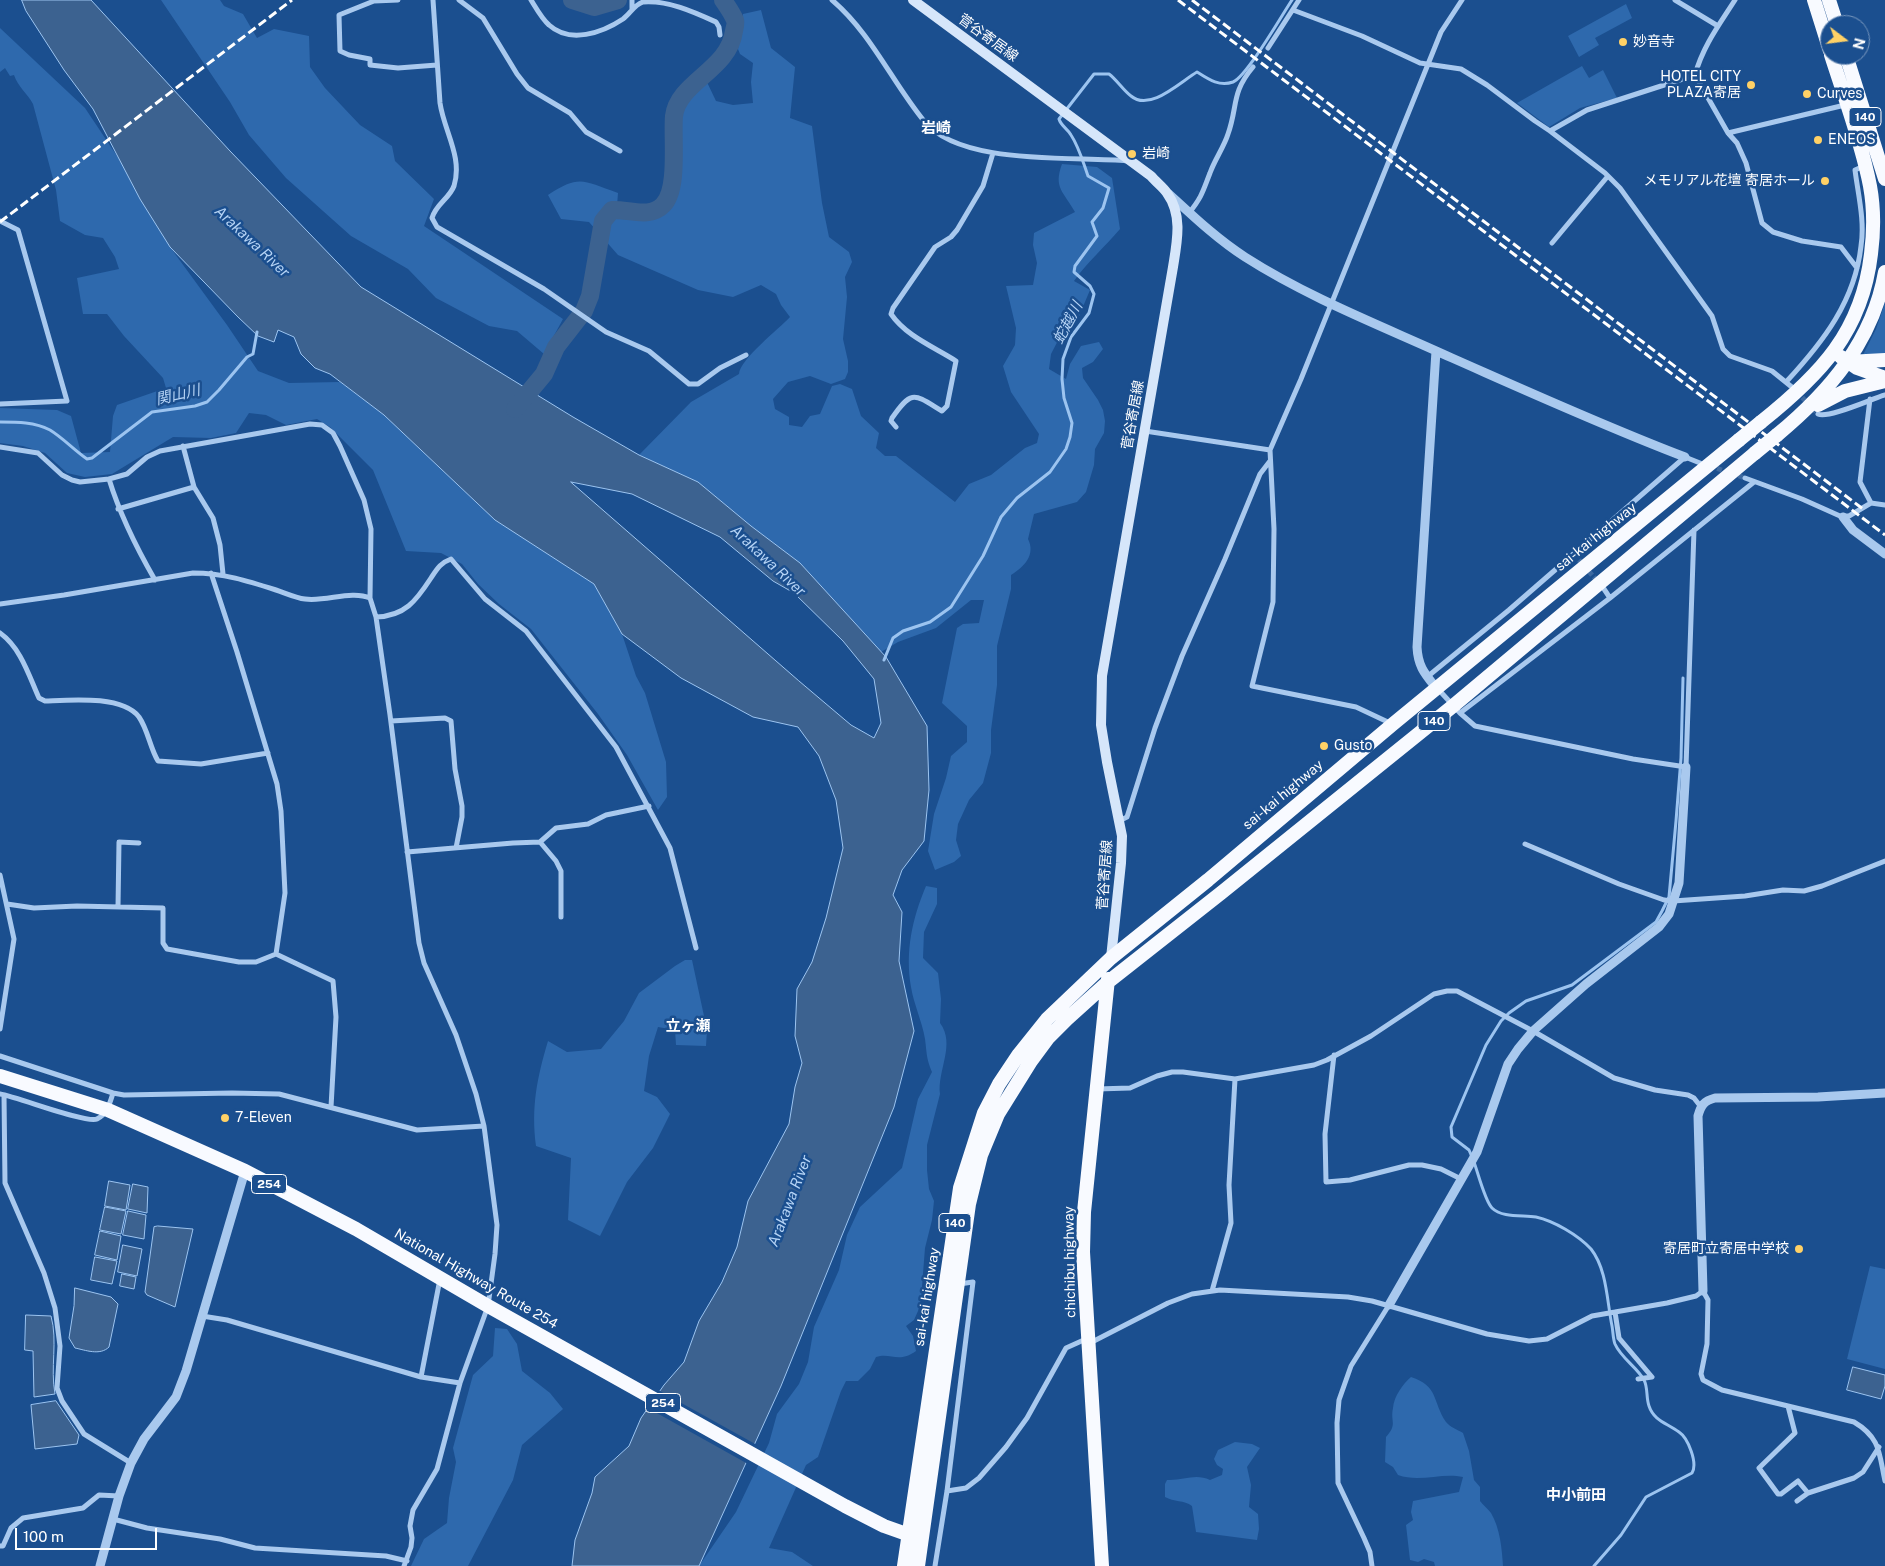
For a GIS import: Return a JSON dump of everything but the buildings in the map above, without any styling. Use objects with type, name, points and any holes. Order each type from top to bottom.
[{"type":"highway","points":[[1814,0],[1820,19]]},
{"type":"highway","points":[[1829,0],[1833,15]]},
{"type":"highway","name":"sai-kai highway","points":[[1836,65],[1854,103],[1885,179]]},
{"type":"highway","name":"sai-kai highway","points":[[923,1539],[952,1283],[960,1188],[984,1113],[999,1084],[1019,1054],[1047,1019],[1110,958],[1208,880],[1393,724],[1785,403],[1834,352],[1858,311],[1864,294],[1869,274],[1874,229],[1866,204],[1865,166],[1848,65]]},
{"type":"highway","name":"sai-kai highway","points":[[908,1535],[952,1283],[981,1155],[998,1114],[1031,1061],[1048,1038],[1108,982],[1457,709],[1803,414],[1830,386],[1864,336],[1875,312],[1885,272]]},
{"type":"highway","points":[[1834,352],[1867,373],[1885,380]]},
{"type":"highway","points":[[1848,362],[1885,360]]},
{"type":"highway","points":[[1803,414],[1845,391],[1885,380]]},
{"type":"highway","points":[[1208,880],[1221,893]]},
{"type":"highway","name":"chichibu highway","points":[[1102,1566],[1083,1252],[1084,1212],[1110,958]]},
{"type":"highway","name":"National Highway Route 254","points":[[0,1076],[108,1110],[245,1171],[356,1229],[488,1306],[802,1482],[884,1526],[923,1539]]},
{"type":"highway","points":[[999,1084],[1012,1091]]},
{"type":"highway","name":"140","points":[[904,1566],[908,1535]]},
{"type":"highway","name":"140","points":[[918,1566],[923,1539]]},
{"type":"main road","name":"菅谷寄居線","points":[[913,0],[1151,176],[1168,193],[1178,220],[1178,232],[1102,676],[1101,725],[1106,762],[1122,836],[1121,863],[1110,958]]},
{"type":"street","points":[[398,0],[374,1],[339,15],[340,51],[348,55],[370,59],[370,65],[398,68],[437,65]]},
{"type":"street","points":[[433,0],[442,113],[455,150],[456,174],[454,186],[450,194],[435,209],[432,218],[438,227],[544,289],[606,332],[649,351],[689,384],[698,384],[720,368],[746,355]]},
{"type":"street","points":[[459,0],[483,18],[517,74],[528,88],[570,113],[586,132],[620,152]]},
{"type":"street","points":[[531,0],[548,24],[559,32],[571,35],[591,34],[625,18],[632,9],[642,3],[662,0],[716,22],[720,35]]},
{"type":"street","points":[[832,0],[845,12],[868,41],[925,122],[937,132],[959,145],[993,153],[1057,159],[1132,162]]},
{"type":"street","points":[[1268,48],[1298,0]]},
{"type":"street","points":[[1393,724],[1356,707],[1252,686],[1273,602],[1274,529],[1270,450],[1332,304],[1441,32],[1462,0]]},
{"type":"street","points":[[1675,0],[1718,26]]},
{"type":"street","points":[[1736,0],[1700,57],[1695,75],[1728,133],[1738,143],[1746,163],[1762,223],[1773,232],[1802,241],[1841,247],[1857,268]]},
{"type":"street","points":[[632,1],[632,9]]},
{"type":"street","points":[[1293,10],[1362,36],[1427,66],[1461,69],[1488,85],[1550,131],[1608,176],[1620,188],[1712,316],[1723,349],[1730,356],[1772,371],[1787,381],[1793,388]]},
{"type":"street","points":[[1189,213],[1206,189],[1210,172],[1228,134],[1236,95],[1243,78],[1253,67]]},
{"type":"street","points":[[1550,131],[1587,110],[1695,75]]},
{"type":"street","points":[[1728,133],[1854,103]]},
{"type":"street","points":[[896,427],[892,418],[907,398],[911,396],[919,397],[942,411],[947,406],[956,361],[931,348],[910,333],[894,319],[891,314],[893,308],[935,247],[957,230],[982,186],[993,153]]},
{"type":"street","points":[[1552,243],[1608,176]]},
{"type":"street","points":[[1168,193],[1189,213],[1243,256],[1276,276],[1332,304],[1436,351],[1611,428],[1700,463]]},
{"type":"street","points":[[1787,381],[1814,352],[1831,329],[1850,290],[1862,246],[1866,204]]},
{"type":"street","points":[[0,221],[18,230],[67,401],[0,404]]},
{"type":"street","points":[[1436,351],[1417,647],[1418,660],[1427,677],[1475,726],[1633,759],[1686,767]]},
{"type":"street","points":[[1818,414],[1823,416],[1838,412],[1885,395]]},
{"type":"street","points":[[1870,399],[1860,482],[1871,503]]},
{"type":"street","points":[[0,447],[38,453],[62,475],[80,482],[108,479],[127,474],[148,457],[160,451],[183,446],[310,424],[322,425],[333,433],[364,500],[371,529],[370,598],[376,617],[407,852],[424,963],[456,1035],[476,1094],[484,1126],[497,1225],[488,1306],[460,1383],[438,1469],[413,1510],[410,1526],[412,1538],[405,1563],[386,1556],[255,1548],[220,1539],[147,1528],[113,1519]]},
{"type":"street","points":[[1144,431],[1270,450]]},
{"type":"street","points":[[183,446],[194,487],[213,518],[220,545],[223,574]]},
{"type":"street","points":[[1427,677],[1685,457]]},
{"type":"street","points":[[1119,821],[1127,817],[1155,728],[1182,656],[1260,474],[1270,461]]},
{"type":"street","points":[[1745,478],[1843,517],[1853,530],[1885,554]]},
{"type":"street","points":[[108,479],[118,509],[155,580]]},
{"type":"street","points":[[1457,709],[1610,598],[1754,482]]},
{"type":"street","points":[[118,509],[194,487]]},
{"type":"street","points":[[1843,517],[1871,503],[1885,505]]},
{"type":"street","points":[[1372,1566],[1370,1552],[1338,1483],[1337,1423],[1339,1400],[1352,1366],[1462,1179],[1479,1146],[1508,1064],[1518,1049],[1534,1031],[1586,984],[1659,927],[1669,914],[1674,901],[1679,883],[1686,767],[1694,530]]},
{"type":"street","points":[[1573,554],[1578,560]]},
{"type":"street","points":[[376,617],[390,617],[409,607],[442,562],[451,560],[485,599],[526,631],[616,747],[649,806],[670,848],[696,948]]},
{"type":"street","points":[[0,604],[193,573],[223,574],[304,599],[320,600],[362,595],[370,598]]},
{"type":"street","points":[[211,573],[268,753],[278,793],[285,893],[276,954]]},
{"type":"street","points":[[1604,589],[1610,598]]},
{"type":"street","points":[[0,633],[18,652],[39,698],[45,701],[90,699],[104,701],[133,711],[140,719],[158,761],[200,764],[268,753]]},
{"type":"street","points":[[391,721],[445,718],[451,721],[455,769],[462,806],[456,848]]},
{"type":"street","points":[[407,852],[540,842],[556,828],[588,824],[606,815],[649,806]]},
{"type":"street","points":[[118,907],[119,842],[139,843]]},
{"type":"street","points":[[540,842],[561,870],[561,917]]},
{"type":"street","points":[[1525,844],[1619,884],[1664,900],[1674,901],[1745,896],[1783,890],[1804,892],[1885,860]]},
{"type":"street","points":[[0,875],[14,939],[0,1029]]},
{"type":"street","points":[[7,904],[34,908],[77,906],[163,908],[163,944],[167,949],[240,962],[256,962],[276,954],[333,981],[336,1016],[331,1107]]},
{"type":"street","points":[[1096,1089],[1130,1088],[1157,1076],[1172,1072],[1235,1079],[1314,1065],[1371,1036],[1434,994],[1457,990],[1534,1031],[1614,1078],[1654,1090],[1688,1095],[1694,1098],[1700,1107]]},
{"type":"street","points":[[1334,1055],[1325,1134],[1326,1182],[1350,1180],[1408,1165],[1422,1165],[1441,1169],[1462,1179]]},
{"type":"street","points":[[0,1056],[112,1094],[279,1094],[417,1130],[484,1126]]},
{"type":"street","points":[[1212,1291],[1231,1223],[1230,1177],[1235,1079]]},
{"type":"street","points":[[1885,1093],[1818,1097],[1715,1098],[1707,1100],[1700,1107],[1698,1116],[1703,1291],[1708,1300],[1707,1344],[1701,1374],[1703,1380],[1722,1390],[1854,1422],[1865,1429],[1879,1446],[1885,1481]]},
{"type":"street","points":[[112,1094],[108,1110],[97,1119],[89,1120],[2,1095],[5,1182],[44,1273],[55,1308],[60,1346],[57,1388],[62,1401],[84,1434],[131,1463]]},
{"type":"street","points":[[100,1566],[119,1496],[131,1463],[144,1439],[176,1397],[186,1371],[245,1171]]},
{"type":"street","points":[[421,1377],[440,1278]]},
{"type":"street","points":[[935,1566],[947,1491],[973,1282],[952,1283]]},
{"type":"street","points":[[947,1491],[966,1488],[979,1478],[1006,1447],[1027,1418],[1066,1348],[1088,1341],[1168,1303],[1192,1294],[1212,1291],[1247,1291],[1348,1297],[1389,1305],[1487,1334],[1530,1341],[1547,1339],[1592,1316],[1667,1304],[1696,1296],[1703,1291]]},
{"type":"street","points":[[1615,1312],[1619,1338],[1652,1377],[1638,1379]]},
{"type":"street","points":[[202,1316],[226,1320],[421,1377],[460,1383]]},
{"type":"street","points":[[1788,1406],[1795,1432],[1759,1468],[1778,1494],[1781,1494],[1798,1480],[1808,1493]]},
{"type":"street","points":[[1879,1446],[1885,1448]]},
{"type":"street","points":[[1796,1502],[1808,1493],[1854,1478],[1863,1472],[1879,1446]]},
{"type":"street","points":[[0,1546],[3,1546],[11,1528],[23,1518],[83,1508],[99,1495],[119,1496]]},
{"type":"shaded area","points":[[161,0],[220,0],[224,6],[243,14],[257,38],[274,29],[309,36],[310,67],[325,88],[360,125],[392,146],[395,161],[434,199],[424,226],[563,319],[544,354],[517,331],[489,326],[436,298],[408,269],[351,236],[286,178],[249,135],[230,102]]},
{"type":"shaded area","points":[[1626,4],[1632,18],[1595,38],[1599,45],[1579,57],[1568,36]]},
{"type":"shaded area","points":[[761,10],[771,48],[795,67],[790,118],[812,126],[822,203],[829,237],[849,252],[852,262],[845,277],[847,297],[843,339],[848,361],[848,372],[845,379],[831,384],[810,376],[788,382],[773,399],[775,409],[789,417],[789,425],[802,427],[810,416],[820,414],[832,386],[840,384],[852,389],[861,416],[879,433],[876,448],[885,456],[896,456],[955,502],[969,484],[991,475],[1025,448],[1037,443],[1039,434],[1011,392],[1003,366],[1015,345],[1016,328],[1006,286],[1033,285],[1037,263],[1033,245],[1034,233],[1075,212],[1059,184],[1062,164],[1097,167],[1112,178],[1120,229],[1074,281],[1090,290],[1077,321],[1064,329],[1051,354],[1049,369],[1066,379],[1070,364],[1081,346],[1099,342],[1103,349],[1093,362],[1082,368],[1083,378],[1103,410],[1105,421],[1104,433],[1095,449],[1094,465],[1086,492],[1077,502],[1034,514],[1028,539],[1031,550],[1030,555],[1024,564],[1011,575],[1011,589],[997,646],[997,685],[991,730],[991,753],[983,783],[969,800],[958,824],[956,840],[961,856],[954,862],[935,870],[928,851],[934,814],[951,756],[967,742],[967,726],[942,703],[957,628],[963,624],[979,623],[984,600],[971,600],[936,628],[898,642],[881,652],[800,563],[698,482],[639,455],[691,402],[739,374],[746,360],[790,317],[776,294],[761,285],[733,297],[698,290],[618,255],[589,222],[561,219],[548,195],[568,184],[582,182],[597,185],[618,193],[617,206],[630,212],[651,216],[663,210],[678,186],[676,144],[678,112],[691,90],[705,78],[716,101],[733,105],[753,103],[751,82],[753,63],[740,54],[738,49],[743,14]]},
{"type":"shaded area","points":[[0,28],[85,108],[119,159],[170,247],[258,371],[289,383],[340,382],[384,415],[495,520],[594,584],[622,634],[636,676],[645,693],[666,762],[667,797],[658,810],[627,755],[598,714],[531,629],[499,604],[478,584],[462,564],[441,553],[406,551],[373,470],[330,427],[317,419],[286,425],[266,415],[249,413],[236,433],[211,438],[173,437],[112,474],[85,477],[67,473],[45,453],[23,446],[0,443],[0,408],[57,410],[71,416],[81,453],[110,452],[113,416],[117,405],[166,388],[163,378],[124,336],[107,314],[83,314],[77,278],[119,269],[115,257],[103,238],[85,235],[60,221],[56,190],[33,104],[14,75],[10,76],[5,68],[0,72]]},
{"type":"shaded area","points":[[1582,66],[1589,78],[1603,70],[1617,98],[1580,108],[1549,127],[1517,103]]},
{"type":"shaded area","points":[[1885,303],[1885,356],[1863,355],[1876,329]]},
{"type":"shaded area","points":[[926,886],[937,888],[937,904],[924,932],[923,958],[938,973],[941,999],[940,1023],[944,1031],[946,1049],[940,1094],[927,1145],[929,1189],[934,1201],[932,1220],[925,1248],[921,1299],[914,1320],[906,1326],[913,1336],[916,1351],[904,1357],[876,1357],[870,1369],[858,1381],[846,1381],[841,1391],[818,1457],[806,1465],[769,1548],[792,1552],[813,1566],[699,1566],[736,1512],[769,1443],[777,1414],[799,1384],[808,1362],[814,1327],[839,1270],[847,1235],[860,1207],[902,1168],[918,1099],[932,1072],[924,1032],[912,994],[909,974],[911,936]]},
{"type":"shaded area","points":[[685,960],[692,960],[707,1030],[706,1046],[676,1045],[675,1030],[658,1027],[649,1056],[644,1091],[657,1097],[670,1114],[653,1148],[627,1182],[600,1236],[568,1220],[571,1158],[536,1146],[534,1118],[536,1093],[548,1041],[567,1052],[601,1049],[624,1021],[639,993]]},
{"type":"shaded area","points":[[1870,1266],[1885,1269],[1885,1369],[1847,1359]]},
{"type":"shaded area","points":[[495,1328],[507,1329],[517,1344],[522,1371],[550,1393],[563,1409],[522,1445],[513,1480],[468,1566],[411,1566],[424,1539],[447,1523],[449,1498],[456,1462],[453,1448],[473,1375],[493,1356]]},
{"type":"shaded area","points":[[1411,1377],[1420,1381],[1431,1390],[1446,1422],[1463,1433],[1469,1451],[1474,1480],[1480,1487],[1480,1501],[1491,1513],[1497,1525],[1503,1566],[1435,1566],[1434,1562],[1424,1559],[1418,1562],[1410,1560],[1406,1525],[1413,1520],[1411,1512],[1413,1501],[1459,1492],[1463,1477],[1406,1477],[1398,1475],[1393,1467],[1385,1462],[1386,1437],[1393,1426],[1392,1413],[1395,1399]]},
{"type":"shaded area","points":[[1235,1442],[1252,1444],[1260,1448],[1247,1467],[1251,1485],[1249,1507],[1258,1514],[1259,1529],[1257,1540],[1196,1532],[1192,1506],[1165,1497],[1165,1484],[1167,1480],[1199,1477],[1210,1480],[1222,1475],[1223,1469],[1217,1465],[1214,1459],[1218,1450]]},
{"type":"water","name":"Arakawa River","points":[[22,0],[91,0],[230,151],[361,287],[573,417],[639,455],[698,482],[800,563],[886,657],[927,726],[929,790],[924,841],[902,870],[893,895],[902,912],[899,961],[914,1031],[894,1107],[781,1386],[699,1566],[572,1566],[575,1540],[592,1493],[595,1477],[629,1446],[641,1418],[664,1385],[684,1362],[699,1321],[722,1282],[737,1247],[748,1201],[789,1124],[795,1087],[802,1063],[795,1036],[797,989],[812,962],[826,918],[843,848],[836,800],[819,756],[798,727],[753,717],[681,678],[622,634],[594,584],[495,520],[384,415],[330,374],[315,368],[301,354],[294,337],[278,330],[274,342],[258,336],[170,247],[140,199],[93,109],[64,70],[26,11]],"holes":[[[571,482],[632,494],[720,537],[773,581],[794,593],[843,641],[874,679],[881,723],[874,738],[851,725]]]},
{"type":"water","points":[[109,1181],[130,1185],[126,1210],[105,1206]]},
{"type":"water","points":[[133,1184],[148,1187],[147,1213],[128,1209]]},
{"type":"water","points":[[105,1207],[126,1211],[121,1234],[100,1230]]},
{"type":"water","points":[[128,1211],[146,1215],[144,1239],[123,1235]]},
{"type":"water","points":[[154,1227],[193,1229],[175,1307],[147,1295],[145,1292]]},
{"type":"water","points":[[100,1231],[121,1236],[117,1260],[95,1255]]},
{"type":"water","points":[[123,1245],[142,1249],[137,1276],[118,1272]]},
{"type":"water","points":[[95,1257],[117,1261],[112,1284],[91,1280]]},
{"type":"water","points":[[122,1274],[136,1277],[134,1289],[120,1286]]},
{"type":"water","points":[[75,1288],[111,1297],[118,1304],[109,1347],[105,1350],[92,1352],[75,1348],[69,1338]]},
{"type":"water","points":[[26,1315],[51,1316],[54,1335],[53,1374],[55,1394],[34,1397],[33,1351],[25,1350]]},
{"type":"water","points":[[1853,1367],[1885,1375],[1885,1386],[1881,1399],[1847,1390]]},
{"type":"water","points":[[56,1401],[79,1435],[77,1444],[35,1449],[31,1405]]},
{"type":"pier","points":[[658,1390],[757,1445],[748,1464],[646,1407]]},
{"type":"waterway","points":[[572,0],[594,7],[618,0]]},
{"type":"waterway","points":[[515,409],[544,374],[556,347],[584,311],[590,296],[603,221],[612,210],[652,212],[663,205],[668,198],[674,163],[674,116],[678,104],[693,84],[723,56],[730,44],[734,31],[735,20],[723,0]]},
{"type":"waterway","name":"蛇越川","points":[[884,660],[893,638],[903,631],[930,622],[951,607],[983,556],[1001,517],[1017,498],[1050,472],[1066,449],[1070,437],[1072,423],[1064,398],[1062,379],[1063,359],[1071,337],[1089,313],[1094,294],[1090,286],[1074,272],[1075,266],[1097,236],[1092,222],[1103,208],[1109,188],[1088,176],[1076,144],[1059,119],[1094,74],[1109,74],[1128,94],[1139,100],[1156,98],[1165,94],[1197,72],[1218,83],[1233,82],[1247,69],[1292,0]]},
{"type":"waterway","name":"関山川","points":[[0,422],[26,423],[44,427],[55,433],[87,459],[92,458],[152,412],[195,406],[207,402],[247,357],[253,354],[257,332]]},
{"type":"waterway","points":[[1472,1157],[1469,1150],[1452,1137],[1451,1127],[1486,1045],[1501,1021],[1526,1001],[1572,985],[1656,922],[1669,897],[1681,758],[1683,678]]},
{"type":"waterway","points":[[1474,1162],[1489,1204],[1496,1211],[1507,1215],[1536,1217],[1558,1225],[1573,1234],[1591,1249],[1600,1266],[1606,1286],[1615,1344],[1621,1354],[1644,1380],[1651,1411],[1661,1421],[1682,1435],[1693,1457],[1694,1469],[1692,1473],[1646,1497],[1621,1535],[1594,1566]]},
{"type":"tunnel","points":[[1797,392],[1818,414]]},
{"type":"tunnel","points":[[1710,466],[1745,478]]},
{"type":"tunnel","points":[[1579,560],[1599,583]]},
{"type":"railway","points":[[0,222],[292,0]]},
{"type":"railway","points":[[1178,0],[1885,535]]},
{"type":"railway","points":[[1192,0],[1863,509]]},
{"type":"place","name":"妙音寺","points":[[1623,42]]},
{"type":"place","name":"HOTEL CITY PLAZA寄居","points":[[1751,85]]},
{"type":"place","name":"Curves","points":[[1807,94]]},
{"type":"place","name":"ENEOS","points":[[1818,140]]},
{"type":"place","name":"岩崎","points":[[1132,154]]},
{"type":"place","name":"メモリアル花壇 寄居ホール","points":[[1825,181]]},
{"type":"place","name":"Gusto","points":[[1324,746]]},
{"type":"place","name":"7-Eleven","points":[[225,1118]]},
{"type":"place","name":"寄居町立寄居中学校","points":[[1799,1249]]},
{"type":"district","name":"岩崎","points":[[936,128]]},
{"type":"district","name":"立ヶ瀬","points":[[688,1026]]},
{"type":"district","name":"中小前田","points":[[1576,1495]]}]
